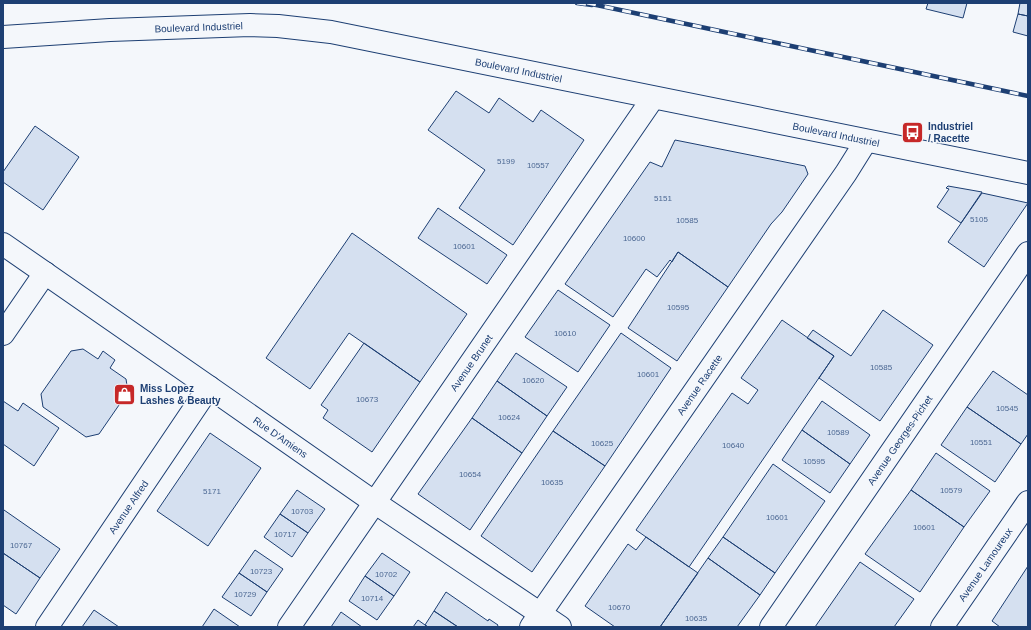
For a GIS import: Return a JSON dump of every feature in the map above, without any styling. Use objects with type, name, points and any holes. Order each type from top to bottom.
[{"type":"street","name":"Boulevard Industriel","points":[[3,37],[222,25],[278,26],[331,32],[1028,173]]},
{"type":"street","name":"Avenue Brunet","points":[[289,627],[653,98]]},
{"type":"street","name":"Avenue Racette","points":[[535,620],[846,173],[866,141]]},
{"type":"street","name":"Rue D'Amiens","points":[[3,244],[374,502],[535,620],[560,627]]},
{"type":"street","name":"Avenue Georges-Pichet","points":[[771,627],[1028,254]]},
{"type":"street","points":[[3,334],[45,273]]},
{"type":"street","name":"Avenue Alfred","points":[[47,627],[210,387]]},
{"type":"street","name":"Avenue Lamoureux","points":[[942,627],[1028,502]]},
{"type":"building","points":[[928,3],[967,3],[963,18],[926,9]]},
{"type":"building","points":[[1020,3],[1028,3],[1028,16],[1018,14]]},
{"type":"building","points":[[1018,14],[1028,16],[1028,36],[1013,32]]},
{"type":"building","points":[[456,91],[489,113],[499,98],[533,122],[541,110],[584,140],[513,245],[459,208],[485,170],[428,130]]},
{"type":"building","points":[[35,126],[79,157],[43,210],[3,182],[3,172]]},
{"type":"building","points":[[675,140],[805,166],[808,174],[782,212],[771,224],[728,287],[678,252],[672,262],[670,260],[657,277],[646,269],[613,317],[565,284],[650,162],[662,167]]},
{"type":"building","points":[[948,186],[982,192],[961,223],[937,207],[949,189],[946,188]]},
{"type":"building","points":[[982,193],[1028,203],[984,267],[948,242]]},
{"type":"building","points":[[438,208],[507,255],[487,284],[418,238]]},
{"type":"building","points":[[352,233],[467,314],[420,382],[349,333],[310,389],[266,358]]},
{"type":"building","points":[[678,252],[728,287],[677,361],[628,328]]},
{"type":"building","points":[[558,290],[610,325],[578,372],[525,337]]},
{"type":"building","points":[[883,310],[933,345],[880,421],[819,378],[834,356],[807,338],[813,330],[851,356]]},
{"type":"building","points":[[782,320],[834,356],[689,567],[636,530],[732,393],[748,404],[758,390],[741,378]]},
{"type":"building","points":[[621,333],[671,368],[605,466],[553,431]]},
{"type":"building","points":[[364,343],[420,382],[372,452],[323,418],[328,410],[321,405]]},
{"type":"building","points":[[83,349],[98,359],[103,351],[115,360],[110,368],[126,379],[128,392],[99,434],[86,437],[43,407],[41,394],[71,351]]},
{"type":"building","points":[[516,353],[567,387],[547,416],[497,381]]},
{"type":"building","points":[[993,371],[1028,395],[1028,434],[1021,444],[967,407]]},
{"type":"building","points":[[497,381],[547,416],[522,453],[472,418]]},
{"type":"building","points":[[3,401],[18,411],[23,403],[59,428],[34,466],[3,444]]},
{"type":"building","points":[[822,401],[870,435],[850,464],[802,430]]},
{"type":"building","points":[[967,407],[1021,444],[995,482],[941,445]]},
{"type":"building","points":[[472,418],[522,453],[470,530],[418,494]]},
{"type":"building","points":[[802,430],[850,464],[830,493],[782,460]]},
{"type":"building","points":[[553,431],[605,466],[532,572],[481,536]]},
{"type":"building","points":[[210,433],[261,468],[208,546],[157,511]]},
{"type":"building","points":[[936,453],[990,491],[964,527],[911,490]]},
{"type":"building","points":[[773,464],[825,501],[775,573],[723,537]]},
{"type":"building","points":[[297,490],[325,509],[308,533],[280,514]]},
{"type":"building","points":[[911,490],[964,527],[920,592],[865,554]]},
{"type":"building","points":[[4,510],[60,549],[40,578],[3,553]]},
{"type":"building","points":[[280,514],[308,533],[292,557],[264,537]]},
{"type":"building","points":[[646,537],[698,573],[660,627],[615,627],[585,606],[628,544],[636,550]]},
{"type":"building","points":[[723,537],[775,573],[760,595],[708,558]]},
{"type":"building","points":[[255,550],[283,569],[267,592],[239,573]]},
{"type":"building","points":[[3,553],[40,578],[16,614],[3,605]]},
{"type":"building","points":[[382,553],[410,572],[394,596],[365,576]]},
{"type":"building","points":[[708,558],[760,595],[737,627],[660,627]]},
{"type":"building","points":[[860,562],[914,599],[894,627],[815,627]]},
{"type":"building","points":[[1028,566],[1028,627],[1000,627],[992,621]]},
{"type":"building","points":[[239,573],[267,592],[251,616],[222,597]]},
{"type":"building","points":[[365,576],[394,596],[377,620],[349,601]]},
{"type":"building","points":[[446,592],[488,621],[489,619],[498,625],[497,627],[458,627],[434,611]]},
{"type":"building","points":[[214,609],[240,627],[202,627]]},
{"type":"building","points":[[94,610],[119,627],[82,627]]},
{"type":"building","points":[[434,611],[458,627],[428,627],[425,625]]},
{"type":"building","points":[[341,612],[362,627],[331,627]]},
{"type":"building","points":[[418,620],[425,625],[428,627],[413,627]]},
{"type":"railway","points":[[577,3],[592,5]]},
{"type":"railway","points":[[587,3],[1028,96]]},
{"type":"place","name":"Industriel / Racette","points":[[913,132]]},
{"type":"place","name":"Miss Lopez Lashes & Beauty","points":[[125,394]]}]
